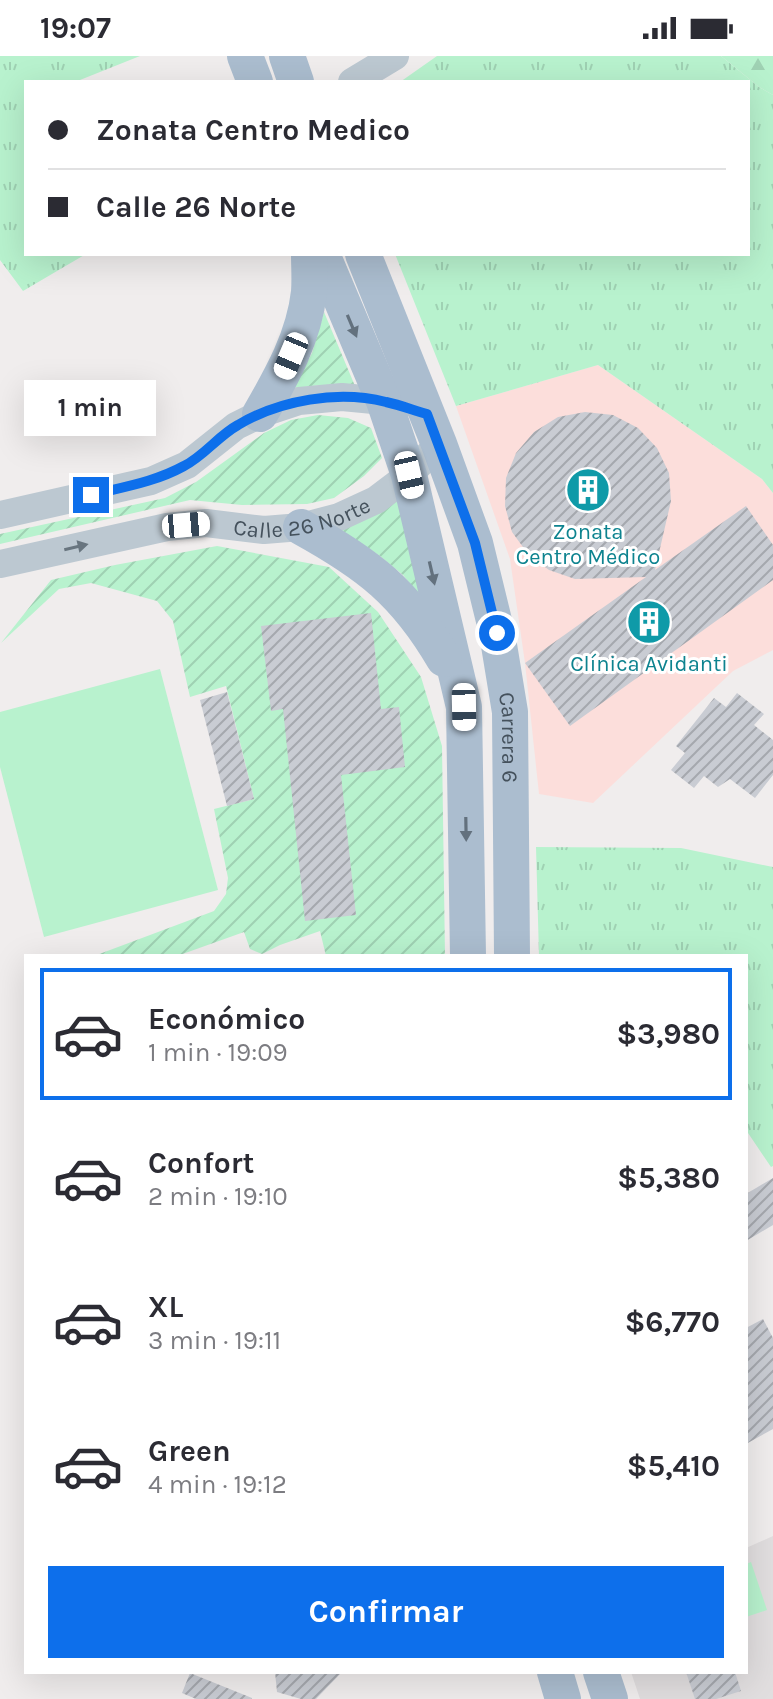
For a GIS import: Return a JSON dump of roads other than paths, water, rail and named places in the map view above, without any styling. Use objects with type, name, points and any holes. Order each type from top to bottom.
[{"type":"main road","points":[[245,56],[254,80]]},
{"type":"main road","points":[[287,56],[295,80]]},
{"type":"main road","points":[[260,414],[283,376],[299,335],[309,293],[309,256]]},
{"type":"main road","points":[[323,256],[384,401],[409,475],[464,707],[468,954]]},
{"type":"main road","name":"Carrera 6","points":[[364,256],[475,543],[497,633],[510,712],[512,954]]},
{"type":"main road","points":[[301,527],[373,571],[403,600],[428,632],[449,668],[464,707]]},
{"type":"main road","points":[[556,1674],[563,1699]]},
{"type":"main road","points":[[602,1674],[610,1699]]},
{"type":"street","points":[[355,80],[395,56]]},
{"type":"street","points":[[0,515],[151,481],[187,465],[236,426],[299,401],[342,397],[384,401],[433,429]]},
{"type":"street","name":"Calle 26 Norte","points":[[0,564],[167,527],[206,523],[264,530],[301,527],[339,517],[376,500],[409,475],[433,429]]},
{"type":"place","name":"Zonata Centro Médico","points":[[588,490]]},
{"type":"place","name":"Clínica Avidanti","points":[[649,622]]}]
